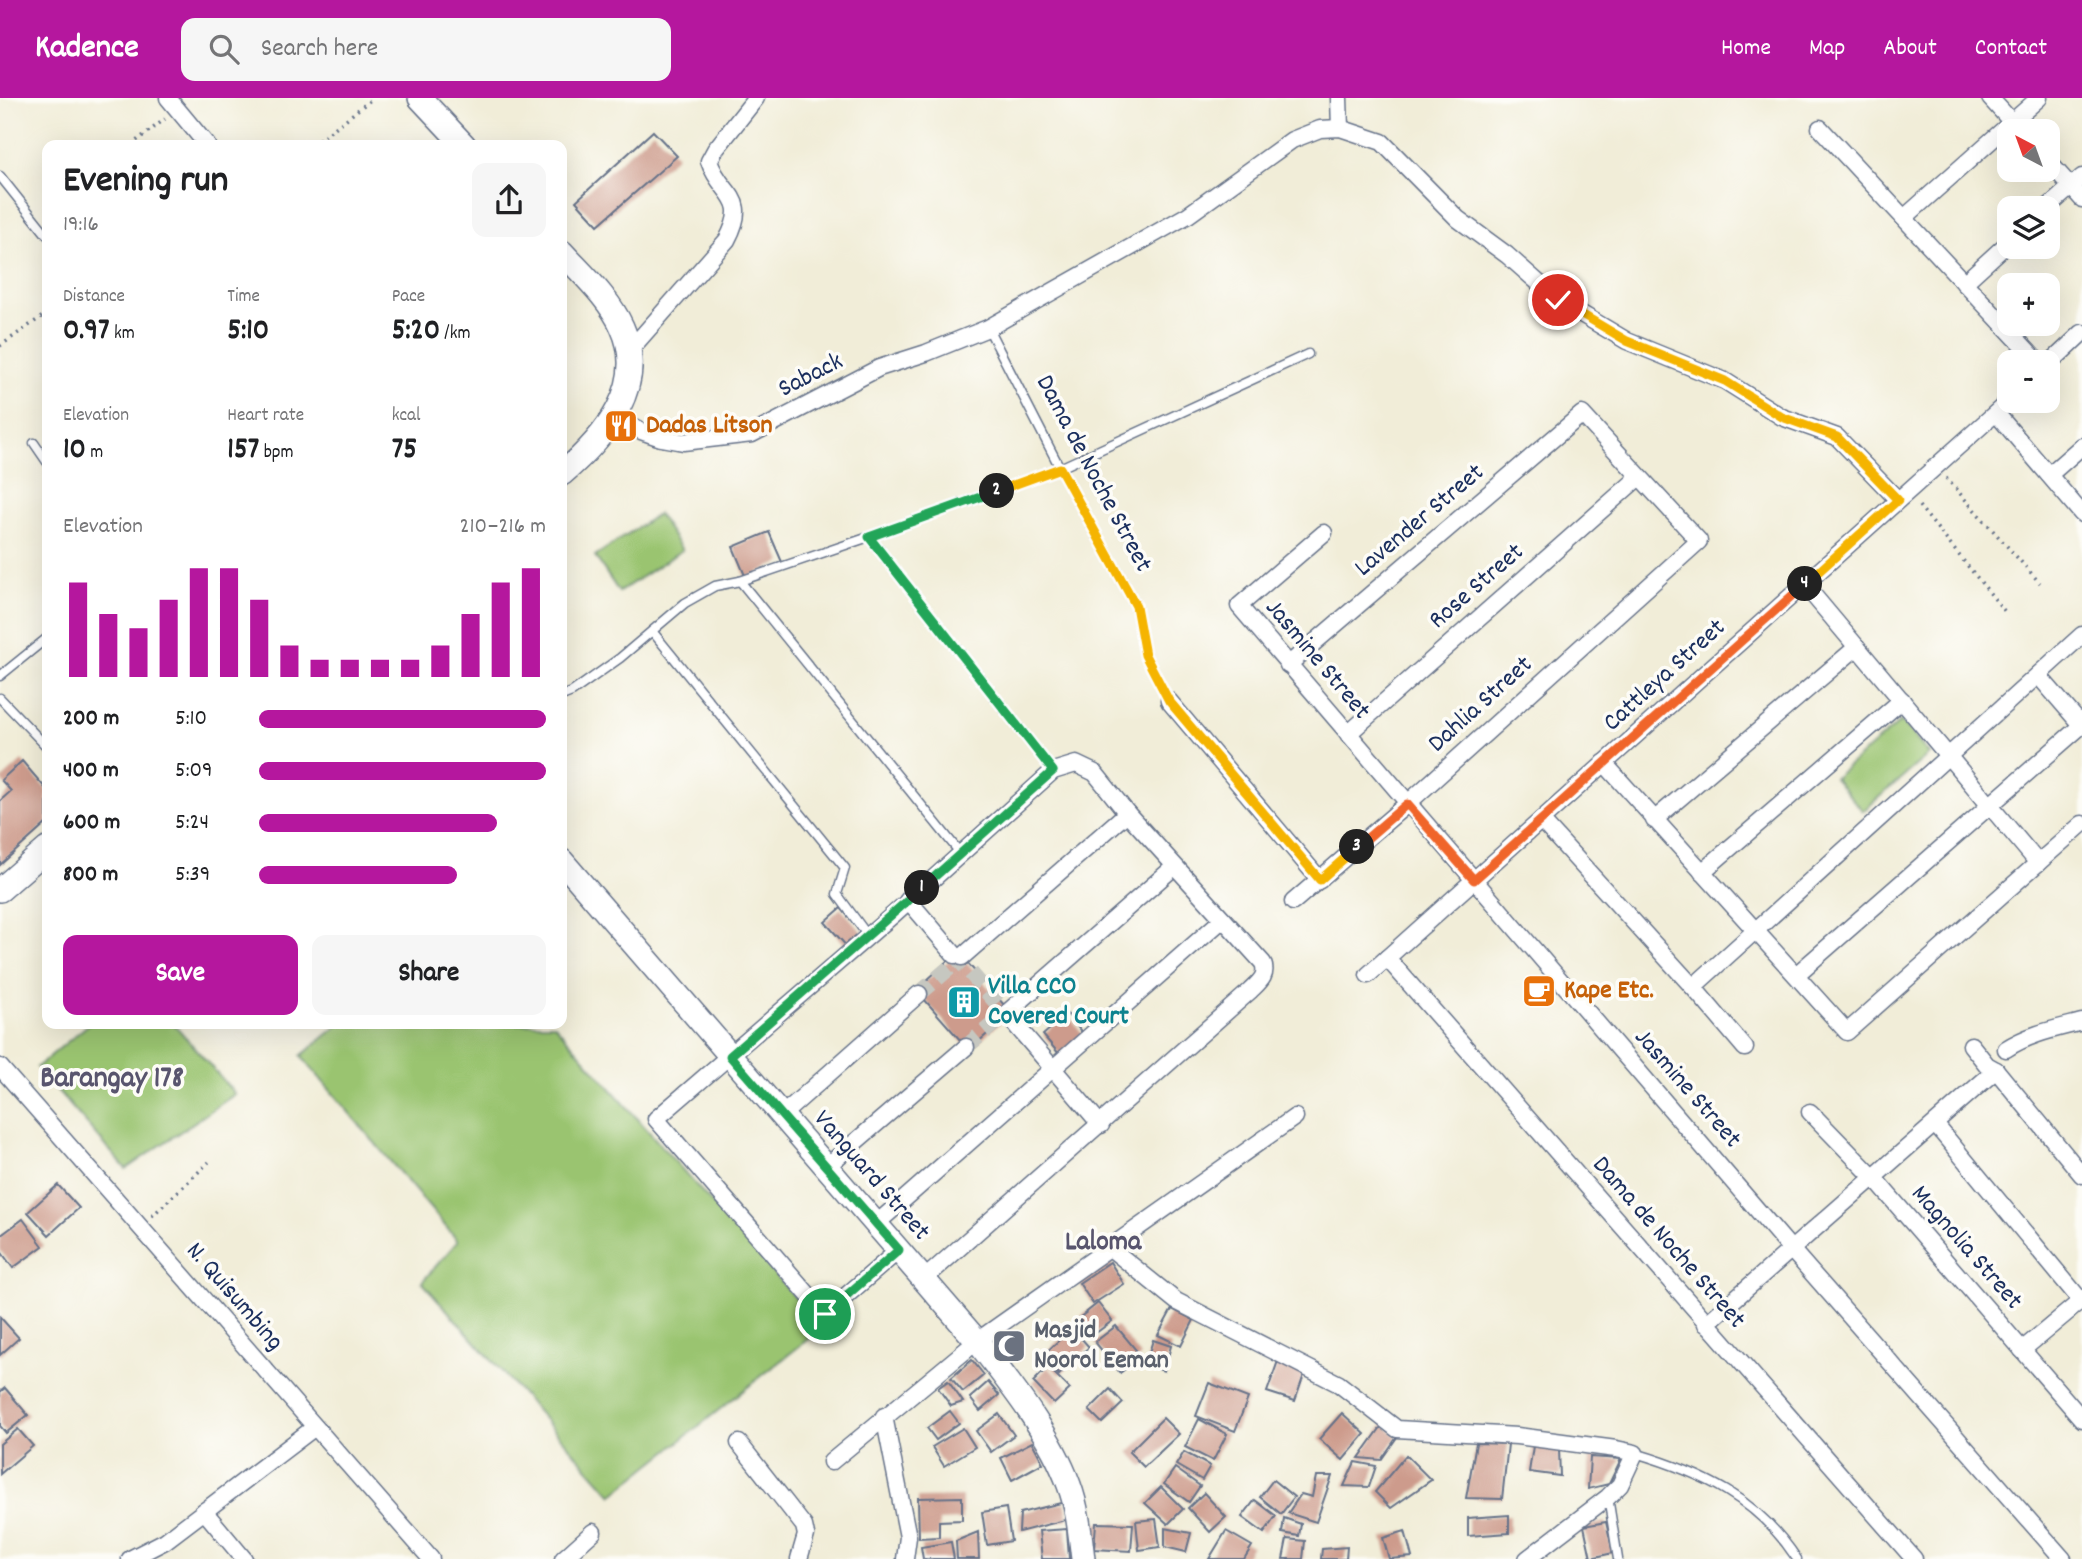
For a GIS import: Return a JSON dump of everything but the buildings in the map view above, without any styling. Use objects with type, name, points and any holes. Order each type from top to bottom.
[{"type":"street","points":[[420,98],[459,140]]},
{"type":"street","points":[[629,351],[727,240],[735,225],[737,209],[709,161],[756,98]]},
{"type":"street","points":[[1339,98],[1340,128],[1382,142],[1458,219],[1507,255],[1558,300],[1627,341],[1725,381],[1782,417],[1837,437],[1903,496]]},
{"type":"street","points":[[1990,98],[2009,119]]},
{"type":"street","points":[[2022,119],[2039,98]]},
{"type":"street","points":[[173,104],[203,140]]},
{"type":"street","name":"Saback","points":[[613,418],[661,438],[683,442],[752,434],[879,368],[926,353],[988,328],[1188,215],[1292,140],[1321,129],[1340,128]]},
{"type":"street","points":[[1820,128],[2027,350]]},
{"type":"street","points":[[1904,218],[1997,142]]},
{"type":"street","points":[[2060,170],[2076,182],[2082,200]]},
{"type":"street","points":[[2060,196],[2076,182]]},
{"type":"street","points":[[1964,282],[1997,253]]},
{"type":"street","points":[[567,257],[600,293],[622,327],[629,351],[631,373],[613,418],[598,440],[567,469]]},
{"type":"street","points":[[2060,354],[2082,333]]},
{"type":"street","points":[[1996,413],[2082,514]]},
{"type":"street","name":"Cattleya Street","points":[[1368,975],[1996,413]]},
{"type":"street","name":"Lavender Street","points":[[1289,665],[1582,414],[1639,477]]},
{"type":"street","points":[[2049,475],[2082,446]]},
{"type":"street","name":"Dahlia Street","points":[[1293,902],[1407,804],[1699,541],[1639,477]]},
{"type":"street","name":"Rose Street","points":[[1348,734],[1639,477]]},
{"type":"street","name":"Jasmine Street","points":[[1324,533],[1239,606],[1790,1248],[2063,1559]]},
{"type":"street","points":[[1804,584],[2038,863]]},
{"type":"street","points":[[1693,986],[2082,635]]},
{"type":"street","points":[[1654,820],[1857,647]]},
{"type":"street","points":[[1796,975],[2082,726],[2038,675]]},
{"type":"street","points":[[1702,872],[1902,700]]},
{"type":"street","name":"Dama de Noche Street","points":[[1169,701],[1320,880]]},
{"type":"street","points":[[899,1250],[825,1314],[656,1119],[868,936],[1053,771],[1076,764],[1095,773],[1126,813],[1263,963],[1263,978],[1101,1125],[924,1279]]},
{"type":"street","points":[[1604,764],[1847,1032],[2082,824]]},
{"type":"street","points":[[908,900],[958,956],[1126,813]]},
{"type":"street","points":[[1541,820],[1693,986],[1745,1048]]},
{"type":"street","points":[[0,890],[42,857]]},
{"type":"street","name":"Vanguard Street","points":[[567,866],[924,1279],[1006,1378],[1054,1452],[1069,1485],[1078,1515],[1083,1559]]},
{"type":"street","points":[[1101,1125],[1008,1013],[1174,867]]},
{"type":"street","points":[[876,1224],[1223,919]]},
{"type":"street","name":"Dama de Noche Street","points":[[1387,958],[1914,1559]]},
{"type":"street","points":[[782,1115],[919,994]]},
{"type":"street","points":[[2006,1049],[2029,1036],[2082,1022]]},
{"type":"street","points":[[1971,1045],[1987,1065],[1996,1070],[2082,1175]]},
{"type":"street","points":[[826,1167],[966,1047]]},
{"type":"street","name":"N. Quisumbing","points":[[0,1067],[431,1559]]},
{"type":"street","points":[[1706,1324],[1996,1070]]},
{"type":"street","name":"Magnolia Street","points":[[1810,1112],[1872,1177],[2082,1419]]},
{"type":"street","points":[[831,1462],[977,1341],[1295,1117]]},
{"type":"street","points":[[1935,1124],[2082,1301],[2022,1350]]},
{"type":"street","points":[[1109,1247],[1175,1301],[1339,1384],[1397,1429],[1517,1436],[1636,1453],[1620,1485],[1608,1497],[1527,1559]]},
{"type":"street","points":[[884,1416],[908,1537],[905,1559]]},
{"type":"street","points":[[130,1559],[165,1541],[315,1427]]},
{"type":"street","points":[[739,1443],[799,1516],[806,1535],[799,1559]]},
{"type":"street","points":[[204,1511],[244,1559]]},
{"type":"street","points":[[563,1559],[593,1532]]},
{"type":"lane","points":[[0,176],[42,229]]},
{"type":"lane","name":"Dama de Noche Street","points":[[988,328],[1060,468],[1136,606],[1145,655],[1169,701]]},
{"type":"lane","points":[[567,694],[620,658],[685,603],[715,586],[740,581],[869,537],[1060,468],[1308,354]]},
{"type":"lane","points":[[34,443],[42,455]]},
{"type":"lane","points":[[869,537],[1053,771]]},
{"type":"lane","points":[[740,581],[961,854]]},
{"type":"lane","points":[[652,631],[845,868],[837,894],[868,936]]},
{"type":"lane","points":[[0,676],[42,642]]},
{"type":"lane","points":[[0,698],[42,742]]},
{"type":"lane","points":[[1636,1453],[1679,1466],[1737,1495],[1773,1527],[1797,1559]]},
{"type":"lane","points":[[1608,1497],[1618,1559]]},
{"type":"path","points":[[319,140],[373,98]]},
{"type":"path","points":[[136,140],[173,104]]},
{"type":"path","points":[[0,346],[42,317]]},
{"type":"path","points":[[1936,466],[2040,583]]},
{"type":"path","points":[[1903,496],[2006,613]]},
{"type":"path","points":[[140,1227],[209,1162]]},
{"type":"green space","points":[[658,514],[682,550],[619,592],[595,556]]},
{"type":"green space","points":[[1901,721],[1929,754],[1863,811],[1834,778]]},
{"type":"green space","points":[[83,1029],[178,1029],[235,1094],[126,1169],[37,1067]]},
{"type":"green space","points":[[334,1029],[558,1029],[822,1328],[612,1495],[422,1282],[458,1241],[301,1056]]},
{"type":"tunnel","points":[[955,955],[1008,1016]]},
{"type":"tunnel","points":[[919,994],[962,957]]},
{"type":"tunnel","points":[[966,1047],[1009,1011]]},
{"type":"place","name":"Dadas Litson","points":[[621,426]]},
{"type":"place","name":"Kape Etc.","points":[[1539,991]]},
{"type":"place","name":"Villa CCO Covered Court","points":[[964,1002]]},
{"type":"place","name":"Masjid Noorol Eeman","points":[[1009,1346]]},
{"type":"district","name":"Barangay 178","points":[[112,1080]]},
{"type":"district","name":"Laloma","points":[[1103,1244]]},
{"type":"route","points":[[825,1314],[899,1250],[730,1056],[1053,771],[869,537],[1060,468],[1136,606],[1145,655],[1169,701],[1320,880],[1407,804],[1474,880],[1898,500],[1837,437],[1782,417],[1725,381],[1627,341],[1558,300]]}]
